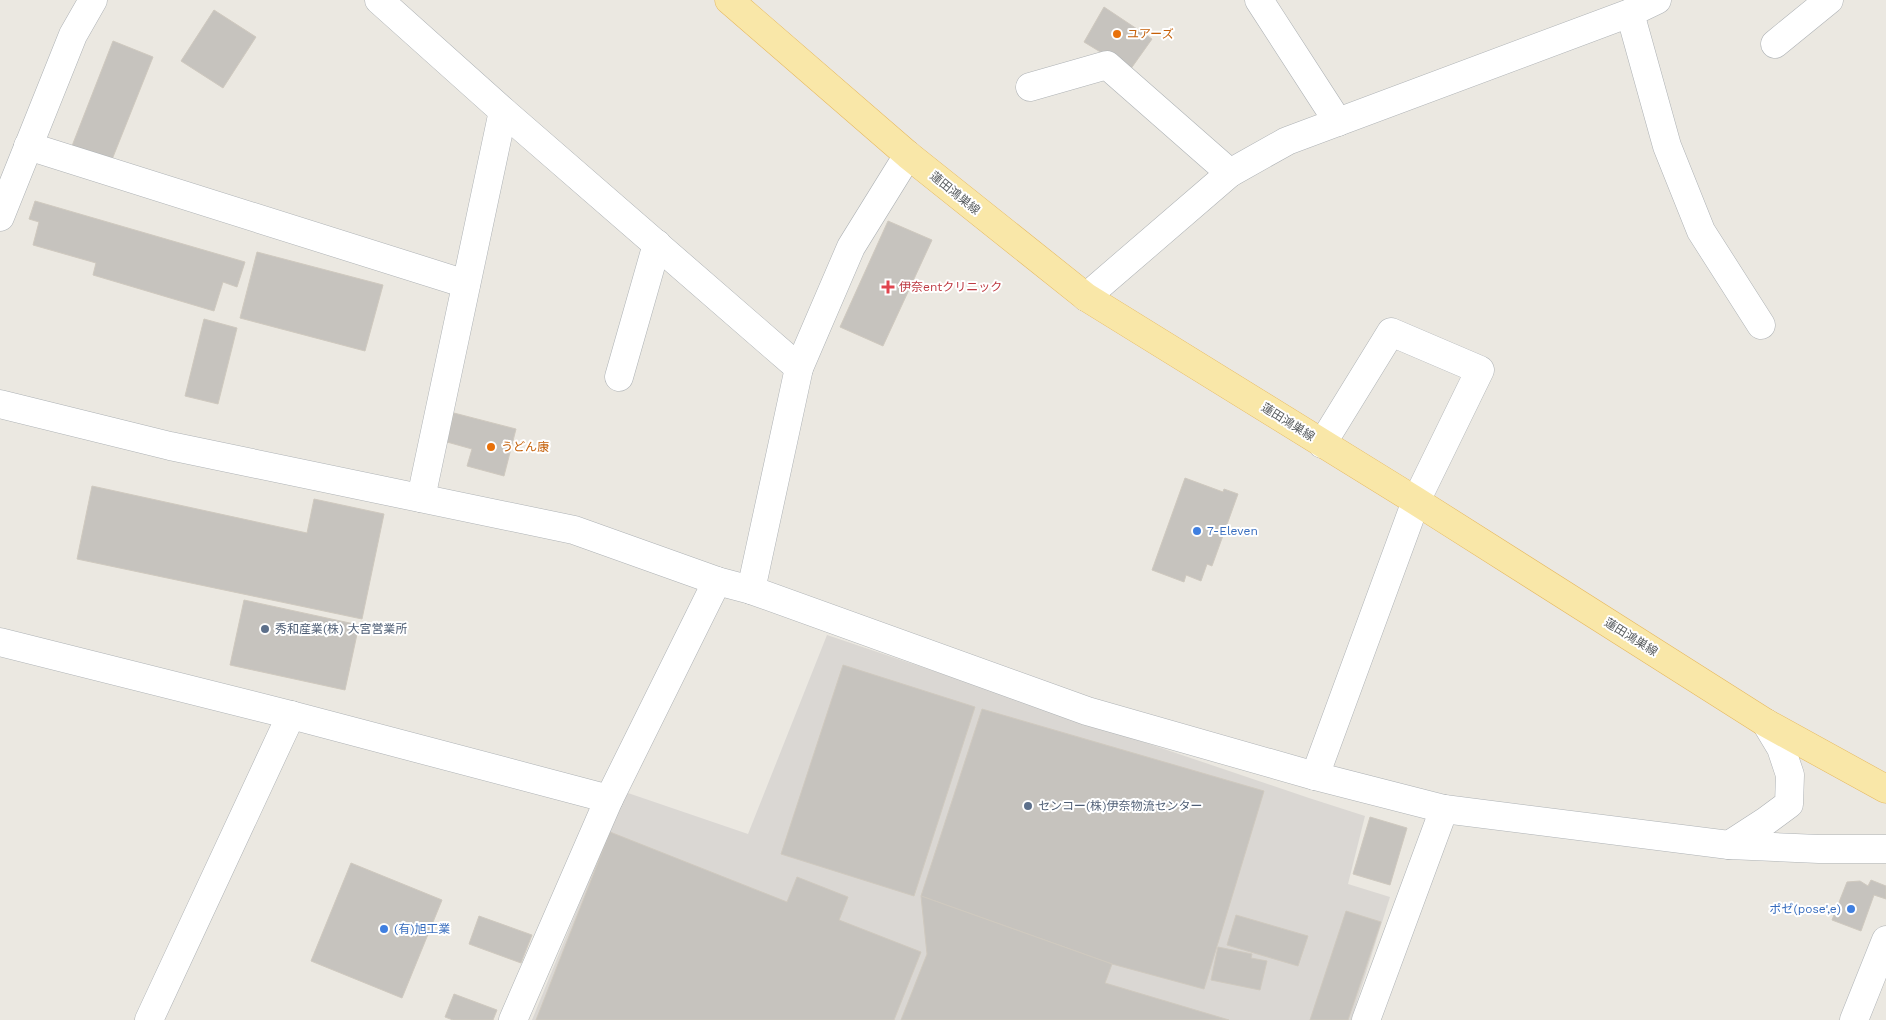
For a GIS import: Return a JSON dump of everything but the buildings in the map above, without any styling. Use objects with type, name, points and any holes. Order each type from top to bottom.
[{"type":"main road","name":"蓮田鴻巣線","points":[[729,0],[908,155],[1086,297],[1416,501],[1766,723],[1886,789]]},
{"type":"street","points":[[0,217],[73,35],[93,0]]},
{"type":"street","points":[[379,0],[503,111],[799,368]]},
{"type":"street","points":[[1259,0],[1338,122]]},
{"type":"street","points":[[1086,297],[1230,173],[1287,141],[1630,13],[1657,0]]},
{"type":"street","points":[[1775,44],[1829,0]]},
{"type":"street","points":[[1630,13],[1667,146],[1701,231],[1761,325]]},
{"type":"street","points":[[1030,87],[1107,65],[1230,173]]},
{"type":"street","points":[[421,498],[503,111]]},
{"type":"street","points":[[28,146],[466,284]]},
{"type":"street","points":[[751,590],[799,368],[851,247],[908,155]]},
{"type":"street","points":[[619,377],[657,244]]},
{"type":"street","points":[[1315,776],[1416,501],[1480,370],[1391,332],[1322,444]]},
{"type":"street","points":[[0,404],[170,446],[574,530],[716,580],[751,590],[1088,711],[1315,776],[1444,809],[1729,845],[1819,849],[1886,849]]},
{"type":"street","points":[[513,1020],[609,799],[716,580]]},
{"type":"street","points":[[0,642],[291,715],[609,799]]},
{"type":"street","points":[[149,1020],[291,715]]},
{"type":"street","points":[[1729,845],[1789,804],[1790,775],[1781,748],[1766,723]]},
{"type":"street","points":[[1366,1020],[1444,809]]},
{"type":"street","points":[[1854,1020],[1886,940]]},
{"type":"shaded area","points":[[827,635],[1365,816],[1348,884],[1390,897],[1351,1020],[532,1020],[625,792],[748,834]]},
{"type":"place","name":"ユアーズ","points":[[1117,34]]},
{"type":"place","name":"伊奈entクリニック","points":[[888,287]]},
{"type":"place","name":"うどん康","points":[[491,447]]},
{"type":"place","name":"7-Eleven","points":[[1197,531]]},
{"type":"place","name":"秀和産業(株) 大宮営業所","points":[[265,629]]},
{"type":"place","name":"センコー(株)伊奈物流センター","points":[[1028,806]]},
{"type":"place","name":"ポゼ(pose',e)","points":[[1851,909]]},
{"type":"place","name":"(有)旭工業","points":[[384,929]]}]
